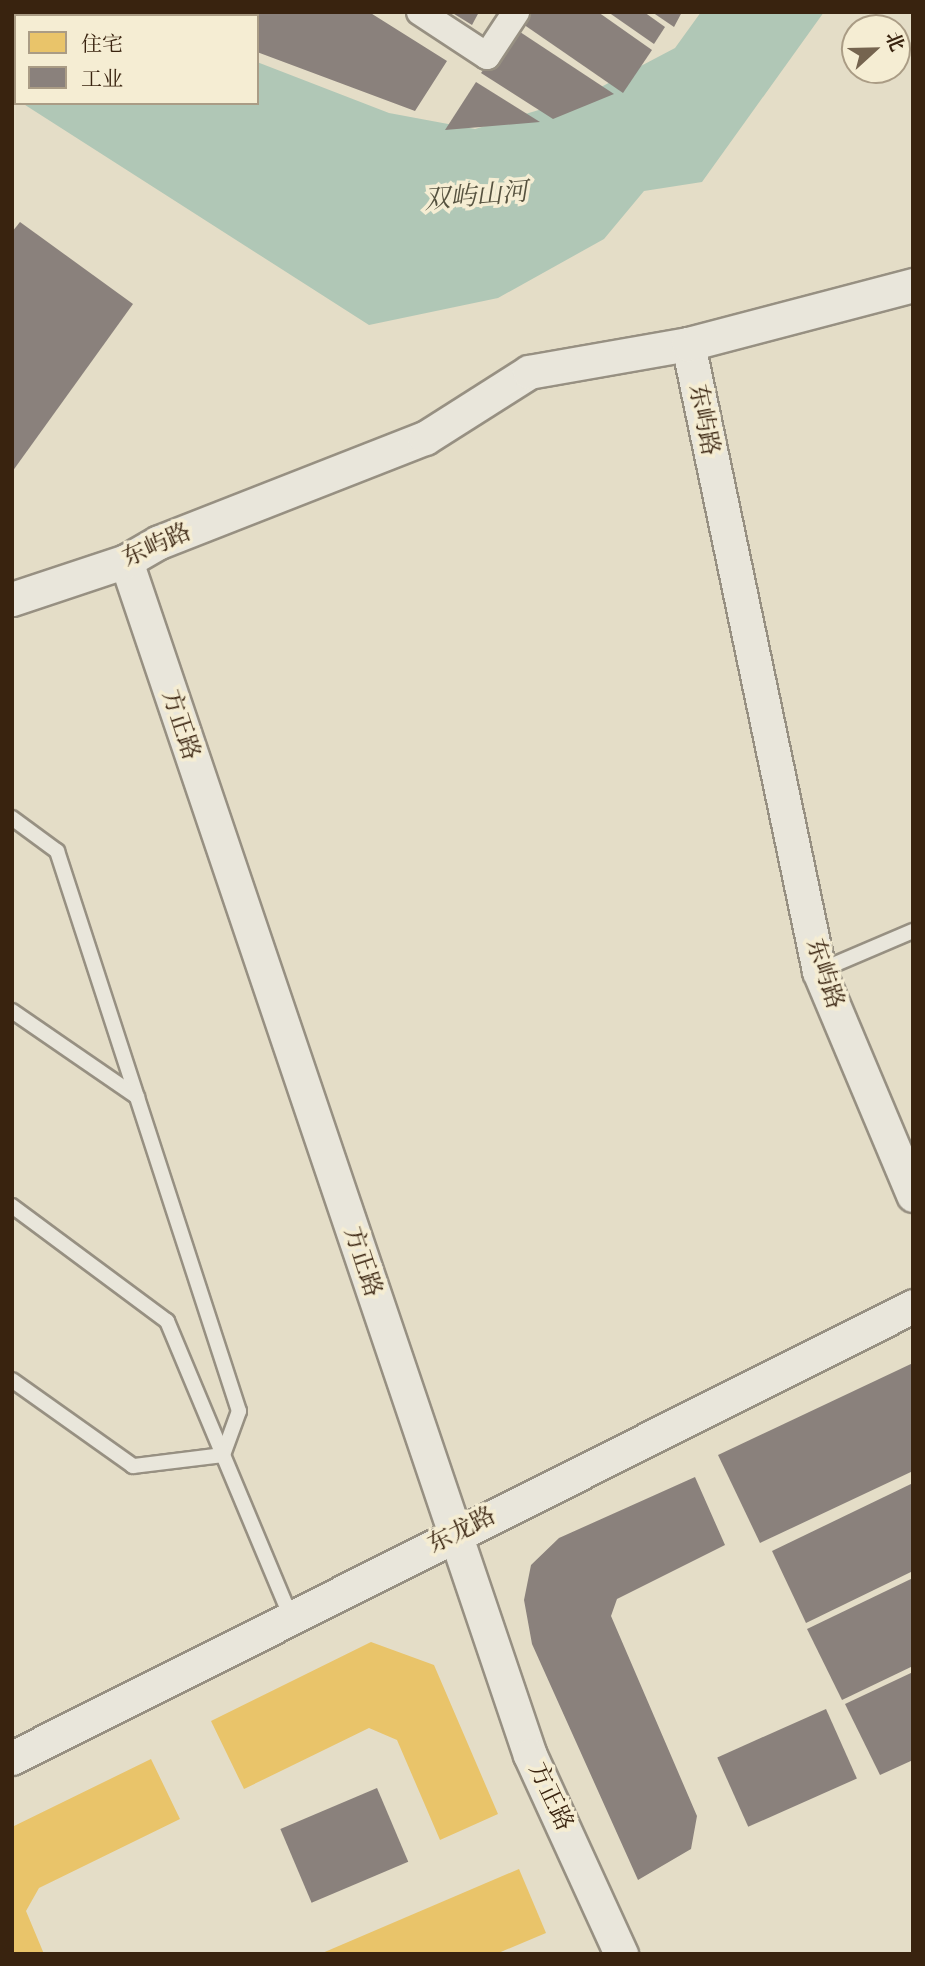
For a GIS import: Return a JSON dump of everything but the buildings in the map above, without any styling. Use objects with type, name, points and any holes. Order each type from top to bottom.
[{"type":"street","points":[[420,12],[486,56],[516,12]]},
{"type":"street","points":[[688,344],[913,285]]},
{"type":"street","name":"东屿路","points":[[12,599],[126,561],[159,542],[425,438],[529,372],[688,344],[818,971],[913,1195]]},
{"type":"street","name":"方正路","points":[[126,561],[453,1535],[530,1755],[621,1954]]},
{"type":"street","name":"东龙路","points":[[12,1758],[913,1306]]},
{"type":"lane","points":[[12,818],[57,851],[239,1411],[223,1455]]},
{"type":"lane","points":[[818,971],[913,931]]},
{"type":"lane","points":[[12,1011],[137,1097]]},
{"type":"lane","points":[[12,1206],[167,1321],[291,1617]]},
{"type":"lane","points":[[12,1380],[133,1466],[223,1455]]},
{"type":"water","points":[[12,12],[134,14],[14,14],[14,56]]},
{"type":"water","name":"双屿山河","points":[[701,12],[824,12],[702,182],[644,191],[604,239],[498,298],[369,325],[25,105],[259,105],[259,63],[389,113],[475,129],[582,97],[675,48]]}]
